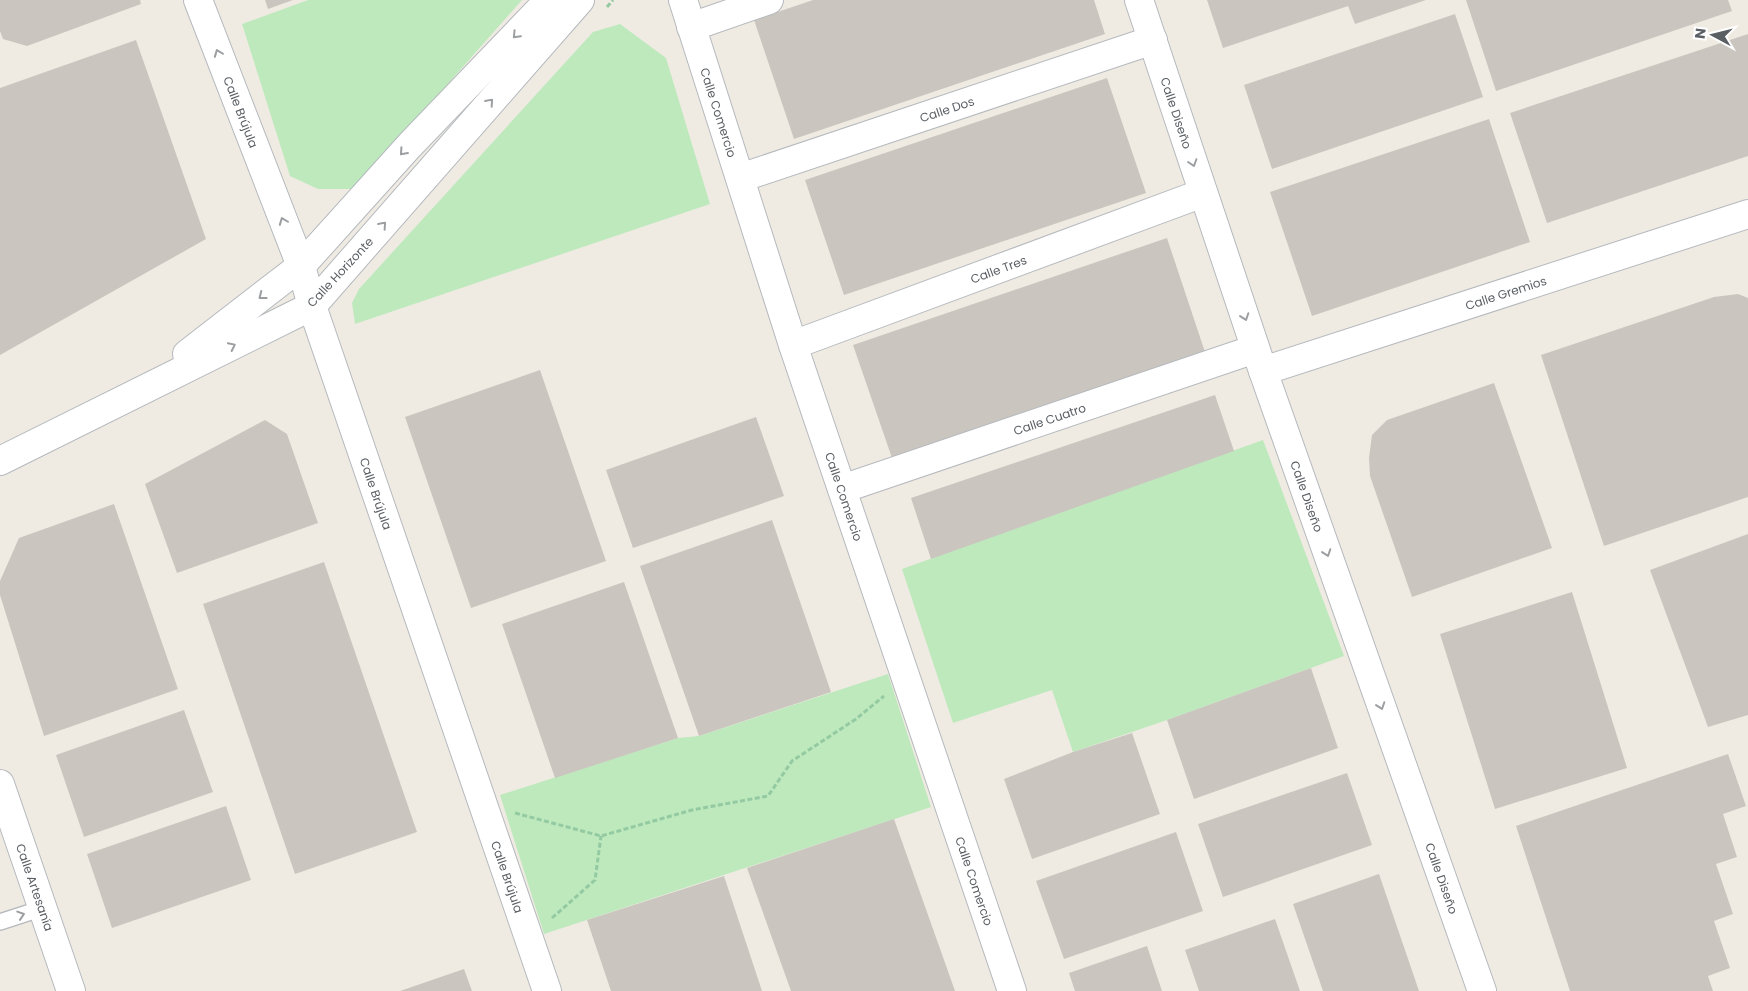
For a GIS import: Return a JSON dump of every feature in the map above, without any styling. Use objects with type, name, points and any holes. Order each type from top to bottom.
[{"type":"street","name":"Calle Brújula","points":[[198,0],[301,266],[312,306],[547,991]]},
{"type":"street","points":[[0,441],[190,353],[301,266],[409,146],[549,0]]},
{"type":"street","name":"Calle Horizonte","points":[[0,460],[312,306],[580,0]]},
{"type":"street","name":"Calle Comercio","points":[[683,0],[793,345],[1012,991]]},
{"type":"street","points":[[691,27],[769,0]]},
{"type":"street","name":"Calle Diseño","points":[[1139,0],[1259,360],[1482,991]]},
{"type":"street","name":"Calle Dos","points":[[740,178],[1153,40]]},
{"type":"street","name":"Calle Tres","points":[[793,345],[1203,193]]},
{"type":"street","name":"Calle Gremios","points":[[1259,360],[1748,214]]},
{"type":"street","name":"Calle Cuatro","points":[[842,489],[1259,360]]},
{"type":"street","name":"Calle Artesanía","points":[[0,784],[71,991]]},
{"type":"lane","points":[[0,922],[43,908]]},
{"type":"path","points":[[483,804],[602,836],[692,810],[768,796],[792,762],[856,719],[906,678]]},
{"type":"path","points":[[529,938],[595,880],[602,836]]},
{"type":"green space","points":[[308,0],[522,0],[355,189],[318,189],[290,176],[242,24]]},
{"type":"green space","points":[[620,24],[666,58],[710,204],[355,324],[352,303],[359,289],[593,32]]},
{"type":"green space","points":[[1263,440],[1344,656],[1073,752],[1052,690],[953,723],[902,569]]},
{"type":"green space","points":[[888,674],[931,807],[544,934],[500,795],[678,738],[699,736]]},
{"type":"building","points":[[0,0],[140,0],[141,4],[27,46],[3,39],[0,31]]},
{"type":"building","points":[[265,0],[293,0],[268,9]]},
{"type":"building","points":[[813,0],[1094,0],[1105,34],[794,139],[754,20]]},
{"type":"building","points":[[1207,0],[1426,0],[1355,24],[1348,6],[1223,48]]},
{"type":"building","points":[[1466,0],[1728,0],[1732,11],[1496,91]]},
{"type":"building","points":[[1455,14],[1483,97],[1272,169],[1244,85]]},
{"type":"building","points":[[1748,34],[1748,156],[1547,223],[1510,113]]},
{"type":"building","points":[[136,40],[206,239],[0,355],[0,88]]},
{"type":"building","points":[[1107,78],[1146,193],[844,295],[805,180]]},
{"type":"building","points":[[1489,119],[1530,242],[1312,316],[1270,192]]},
{"type":"building","points":[[1167,238],[1205,352],[892,458],[853,345]]},
{"type":"building","points":[[1738,294],[1748,298],[1748,497],[1604,546],[1541,355],[1714,297]]},
{"type":"building","points":[[540,370],[606,561],[471,608],[405,417]]},
{"type":"building","points":[[1494,383],[1552,548],[1412,597],[1370,476],[1369,458],[1372,435],[1387,420]]},
{"type":"building","points":[[1215,395],[1234,451],[931,559],[911,498]]},
{"type":"building","points":[[756,417],[784,496],[633,548],[606,470]]},
{"type":"building","points":[[265,420],[287,434],[318,523],[177,573],[145,484]]},
{"type":"building","points":[[114,504],[178,689],[44,736],[0,595],[0,581],[19,538]]},
{"type":"building","points":[[772,520],[831,692],[699,736],[640,566]]},
{"type":"building","points":[[1748,534],[1748,715],[1708,727],[1650,570]]},
{"type":"building","points":[[324,562],[417,832],[295,874],[203,604]]},
{"type":"building","points":[[624,582],[678,738],[555,778],[502,624]]},
{"type":"building","points":[[1572,592],[1627,768],[1495,809],[1440,634]]},
{"type":"building","points":[[1311,668],[1338,748],[1194,799],[1167,720]]},
{"type":"building","points":[[184,710],[213,792],[84,837],[56,755]]},
{"type":"building","points":[[1132,733],[1160,814],[1032,859],[1004,779],[1073,752]]},
{"type":"building","points":[[1728,754],[1746,806],[1723,814],[1737,857],[1716,864],[1733,914],[1714,921],[1730,968],[1708,976],[1713,991],[1570,991],[1516,826]]},
{"type":"building","points":[[1347,773],[1372,845],[1223,897],[1198,824]]},
{"type":"building","points":[[226,806],[251,880],[112,928],[87,854]]},
{"type":"building","points":[[894,819],[955,991],[791,991],[747,868]]},
{"type":"building","points":[[1176,832],[1203,911],[1064,959],[1036,881]]},
{"type":"building","points":[[1379,874],[1419,991],[1323,991],[1293,904]]},
{"type":"building","points":[[724,876],[762,991],[611,991],[587,920]]},
{"type":"building","points":[[1275,919],[1300,991],[1199,991],[1185,950]]},
{"type":"building","points":[[1147,946],[1162,991],[1075,991],[1069,973]]},
{"type":"building","points":[[464,969],[472,991],[400,991]]}]
